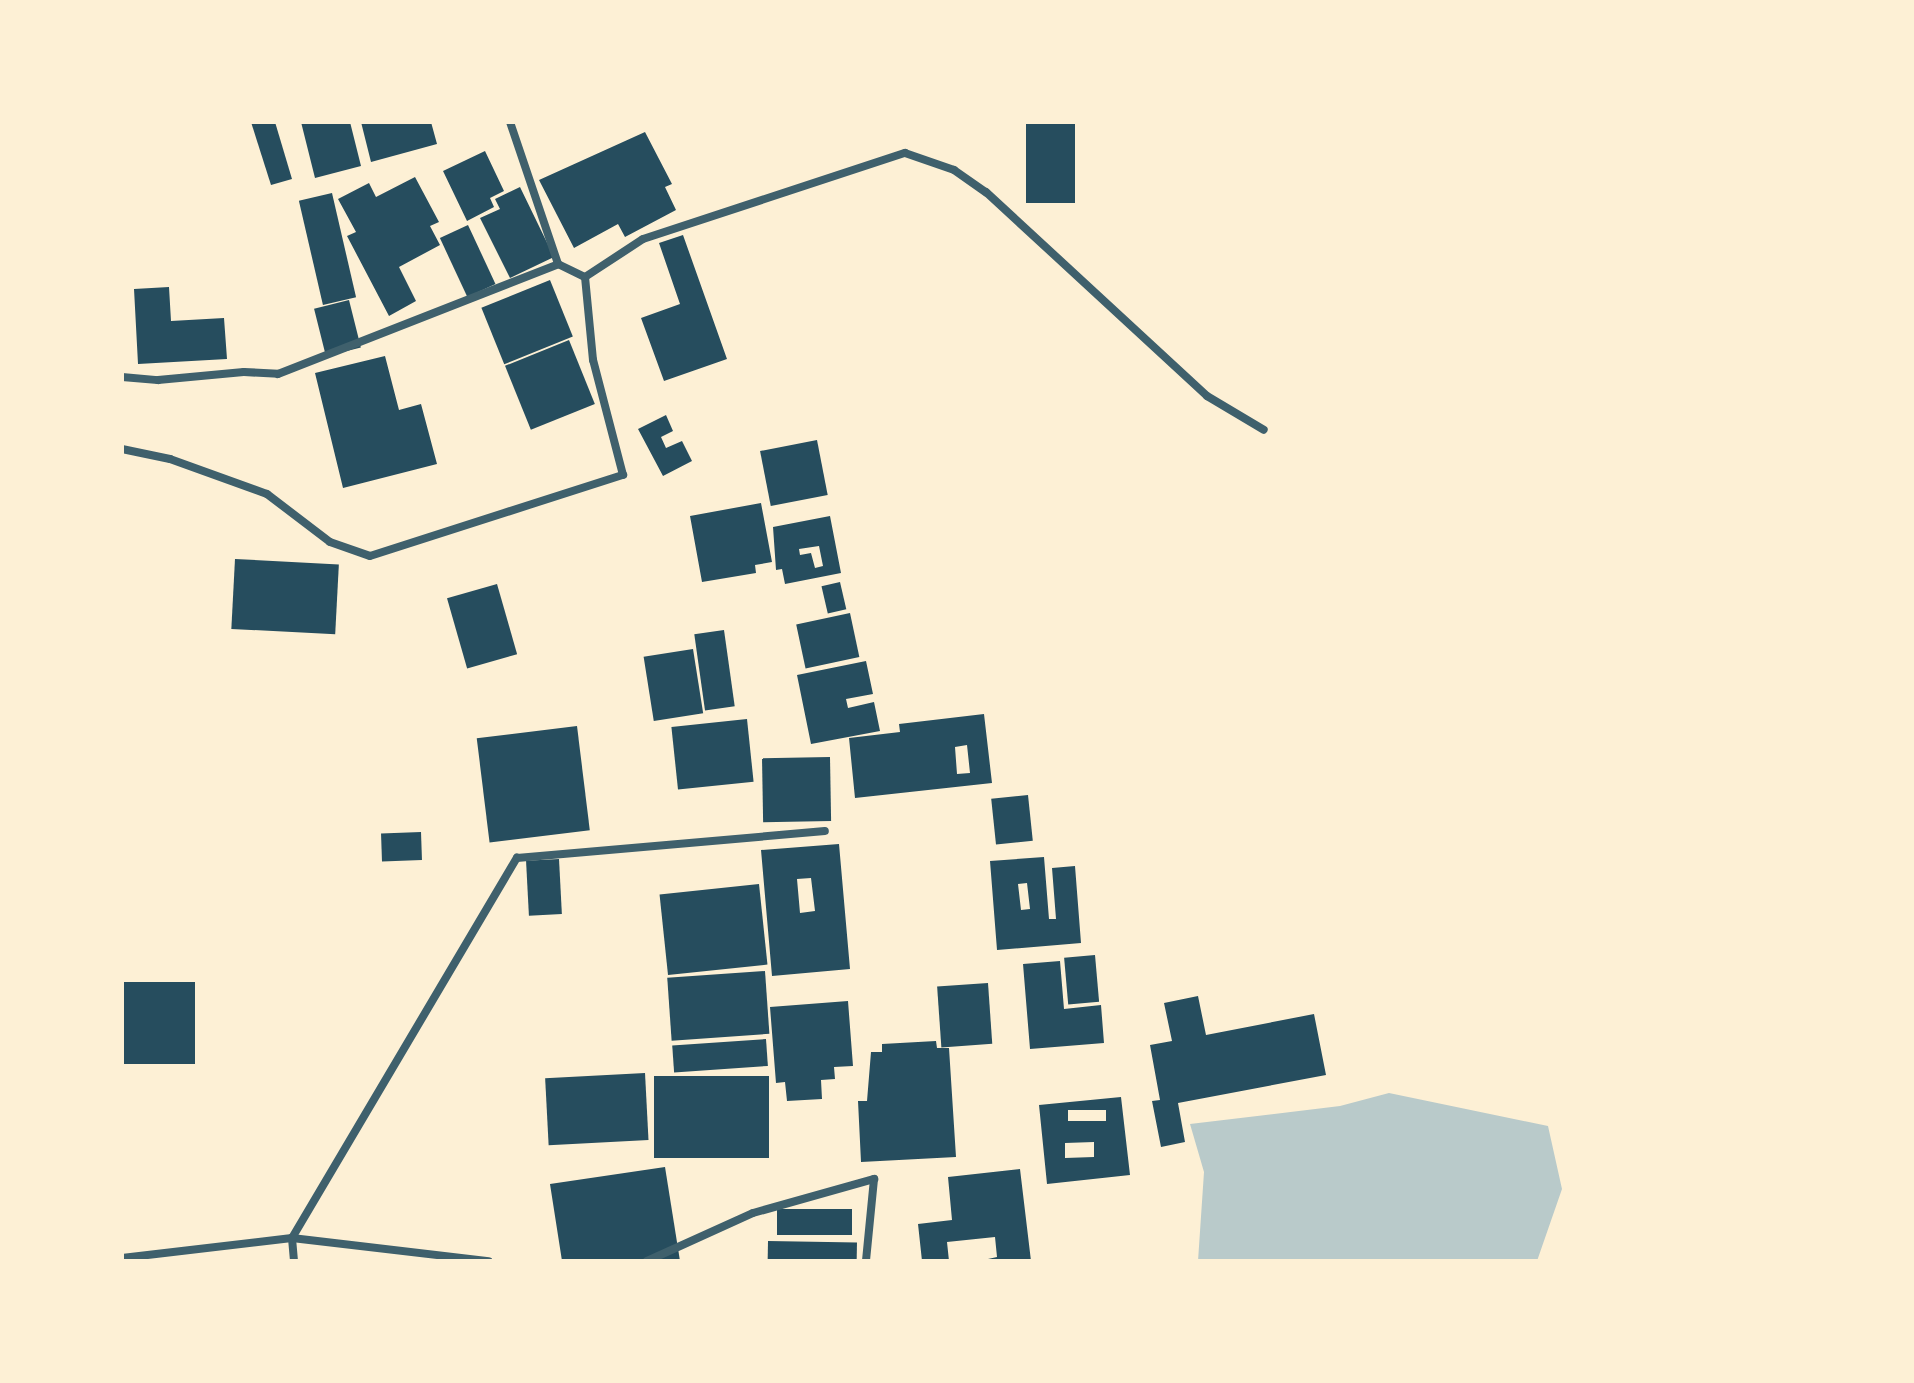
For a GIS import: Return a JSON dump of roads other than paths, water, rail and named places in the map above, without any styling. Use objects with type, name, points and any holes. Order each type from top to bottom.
[{"type":"street","points":[[510,122],[558,264],[585,277]]},
{"type":"street","points":[[585,277],[643,239],[905,153],[954,170],[986,192],[1207,396],[1264,430]]},
{"type":"street","points":[[122,377],[158,380],[244,372],[278,374],[558,264]]},
{"type":"street","points":[[122,449],[170,459],[267,494],[330,542],[370,556],[623,475],[593,360],[585,277]]},
{"type":"street","points":[[294,1261],[292,1238],[517,858],[825,831]]},
{"type":"street","points":[[647,1261],[753,1213],[874,1179],[866,1261]]},
{"type":"street","points":[[122,1258],[292,1238],[489,1261]]}]
